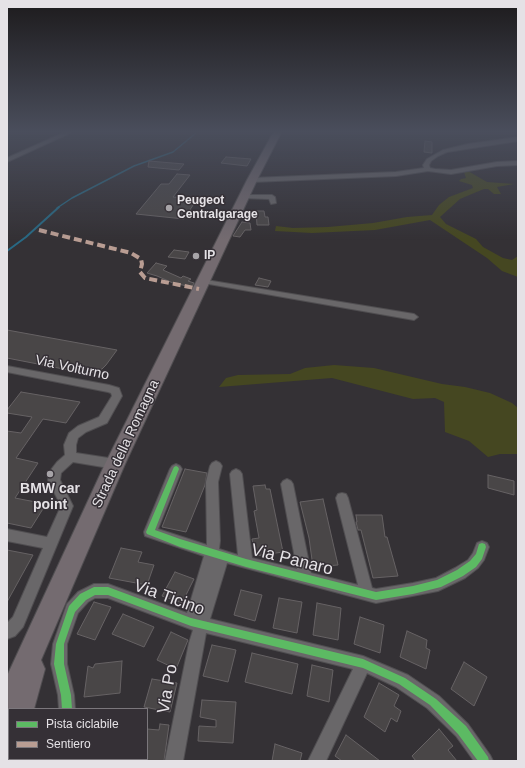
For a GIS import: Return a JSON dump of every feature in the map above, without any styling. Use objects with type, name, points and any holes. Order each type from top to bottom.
[{"type":"main road","name":"Strada della Romagna","points":[[7,706],[115,464],[258,169]]},
{"type":"main road","name":"Strada della Romagna","points":[[20,708],[50,608]]},
{"type":"street","points":[[252,180],[396,174],[428,169],[434,171],[451,172],[469,169]]},
{"type":"street","points":[[244,197],[272,197],[273,203]]},
{"type":"street","points":[[203,281],[414,317]]},
{"type":"street","name":"Via Volturno","points":[[7,369],[109,388],[115,392],[117,396],[103,420],[82,429],[73,436],[70,446],[71,457]]},
{"type":"street","points":[[7,632],[10,631],[18,622],[67,506],[54,480],[56,471],[60,465],[71,457],[115,464]]},
{"type":"street","points":[[196,623],[217,554],[214,541],[212,482],[216,466]]},
{"type":"street","name":"Via Panaro","points":[[176,469],[150,532],[246,563],[367,594],[376,596],[438,584],[460,573],[473,564],[479,556],[482,547]]},
{"type":"street","name":"Via Panaro","points":[[236,474],[246,563]]},
{"type":"street","name":"Via Panaro","points":[[287,484],[305,578]]},
{"type":"street","points":[[342,498],[367,594]]},
{"type":"street","points":[[7,535],[51,544]]},
{"type":"street","name":"Via Ticino","points":[[67,708],[66,695],[59,664],[60,644],[72,609],[83,597],[94,591],[108,590],[196,623],[363,664],[402,681],[433,702],[462,730],[484,761]]},
{"type":"street","name":"Via Po","points":[[174,761],[196,643],[196,623]]},
{"type":"street","points":[[317,761],[363,664]]},
{"type":"green space","points":[[468,171],[487,182],[514,184],[497,187],[501,194],[494,194],[488,189],[484,189],[460,199],[440,217],[446,224],[476,239],[483,247],[503,258],[512,260],[518,256],[518,277],[502,271],[487,258],[430,220],[375,230],[312,233],[275,231],[276,226],[293,228],[328,227],[432,215],[439,205],[449,197],[473,188],[472,185],[459,181],[466,178],[464,172]]},
{"type":"green space","points":[[334,365],[374,368],[442,384],[465,387],[490,393],[512,403],[518,408],[518,454],[500,454],[488,457],[469,441],[445,432],[444,402],[435,398],[413,399],[332,378],[219,387],[226,378],[238,375],[290,374],[305,368]]},
{"type":"building","name":"Peugeot Centralgarage","points":[[177,174],[190,175],[173,197],[197,199],[184,219],[136,214],[161,184],[169,184]]},
{"type":"building","points":[[256,211],[264,211],[265,217],[268,217],[269,225],[257,225]]},
{"type":"building","points":[[242,222],[250,223],[251,230],[245,230],[240,237],[233,236]]},
{"type":"building","points":[[174,250],[189,252],[185,259],[168,257]]},
{"type":"building","points":[[156,263],[167,266],[163,270],[181,278],[183,276],[191,279],[188,281],[194,283],[192,287],[173,283],[147,273]]},
{"type":"building","points":[[259,278],[271,281],[268,287],[255,285]]},
{"type":"building","points":[[7,330],[117,350],[102,369],[91,373],[84,373],[7,358]]},
{"type":"building","points":[[21,392],[80,402],[66,423],[43,419],[16,458],[38,463],[15,498],[46,504],[31,528],[7,523],[7,431],[21,433],[32,417],[7,413],[7,410]]},
{"type":"building","points":[[185,469],[207,473],[205,485],[186,532],[162,527]]},
{"type":"building","points":[[488,475],[514,481],[514,495],[488,488]]},
{"type":"building","points":[[265,485],[266,489],[270,489],[283,552],[255,556],[252,539],[259,538],[254,511],[257,510],[253,486]]},
{"type":"building","points":[[323,499],[338,565],[313,567],[309,538],[300,502]]},
{"type":"building","points":[[356,515],[382,515],[385,537],[387,537],[398,576],[373,578],[361,530],[358,530]]},
{"type":"building","points":[[121,548],[142,552],[138,562],[154,565],[147,585],[109,578]]},
{"type":"building","points":[[7,550],[33,555],[7,602]]},
{"type":"building","points":[[175,572],[194,579],[182,603],[162,596]]},
{"type":"building","points":[[241,590],[262,595],[255,621],[234,615]]},
{"type":"building","points":[[279,598],[302,602],[297,633],[273,628]]},
{"type":"building","points":[[94,602],[111,607],[95,640],[77,634]]},
{"type":"building","points":[[317,603],[341,608],[338,640],[313,635]]},
{"type":"building","points":[[123,614],[154,627],[144,647],[112,634]]},
{"type":"building","points":[[360,617],[384,625],[380,653],[354,644]]},
{"type":"building","points":[[407,631],[427,640],[426,648],[430,650],[426,669],[400,657]]},
{"type":"building","points":[[171,632],[188,640],[176,669],[157,660]]},
{"type":"building","points":[[212,645],[236,650],[228,682],[203,676]]},
{"type":"building","points":[[252,653],[298,664],[292,694],[245,682]]},
{"type":"building","points":[[122,661],[120,693],[84,697],[88,666],[93,668],[95,664]]},
{"type":"building","points":[[464,662],[487,677],[474,706],[451,689]]},
{"type":"building","points":[[312,665],[333,670],[329,702],[307,696]]},
{"type":"building","points":[[152,679],[177,683],[170,712],[144,707]]},
{"type":"building","points":[[379,683],[399,695],[394,706],[401,711],[397,722],[391,718],[385,732],[364,717]]},
{"type":"building","points":[[202,700],[236,702],[233,743],[198,741],[199,726],[216,727],[216,720],[200,717]]},
{"type":"building","points":[[160,724],[169,725],[164,761],[147,761],[148,729],[159,730]]},
{"type":"building","points":[[439,729],[453,746],[448,750],[457,761],[416,761],[412,756]]},
{"type":"building","points":[[346,735],[380,761],[342,761],[335,756]]},
{"type":"building","points":[[275,744],[302,753],[300,761],[272,761]]},
{"type":"waterway","points":[[57,208],[72,198],[128,169]]},
{"type":"waterway","points":[[7,251],[26,237],[59,207]]},
{"type":"marked path","points":[[39,230],[131,253],[141,259],[142,264],[140,272],[145,278],[199,289]]},
{"type":"cycle path","points":[[176,469],[150,532],[180,543],[246,563],[376,596],[438,584],[460,573],[473,564],[479,556],[482,547]]},
{"type":"cycle path","points":[[67,708],[66,695],[59,664],[60,644],[72,609],[83,597],[94,591],[108,591],[191,622],[363,664],[402,681],[433,702],[462,730],[484,761]]},
{"type":"place","name":"Peugeot Centralgarage","points":[[169,208]]},
{"type":"place","name":"IP","points":[[196,256]]},
{"type":"place","name":"BMW car point","points":[[50,474]]}]
